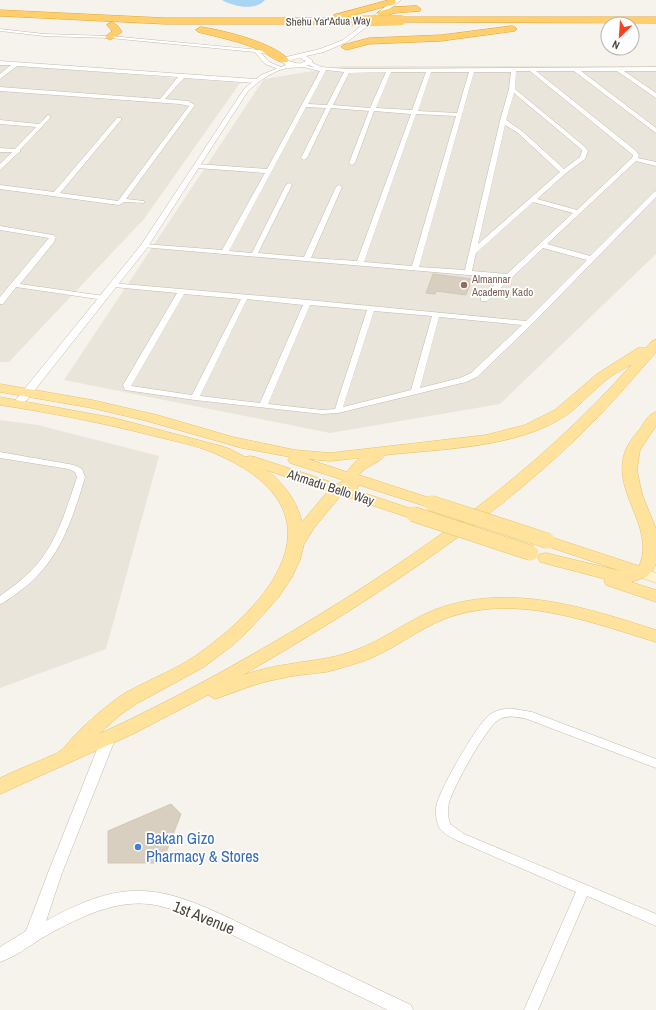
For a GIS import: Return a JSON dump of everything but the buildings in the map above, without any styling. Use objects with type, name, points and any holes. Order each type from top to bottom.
[{"type":"highway","points":[[265,22],[325,18],[368,10],[401,1],[402,7],[411,9]]},
{"type":"highway","points":[[368,10],[387,13],[411,9],[429,9]]},
{"type":"highway","points":[[448,10],[534,19]]},
{"type":"highway","name":"Shehu Yar'Adua Way","points":[[0,13],[124,20],[347,24]]},
{"type":"highway","name":"Shehu Yar'Adua Way","points":[[0,19],[153,26],[347,24],[534,19],[656,20]]},
{"type":"highway","name":"Shehu Yar'Adua Way","points":[[397,23],[551,26],[600,25]]},
{"type":"highway","points":[[110,37],[116,32],[112,25]]},
{"type":"highway","points":[[153,26],[215,32],[231,36],[269,52],[280,65]]},
{"type":"highway","points":[[346,47],[370,41],[441,38],[507,29],[551,26]]},
{"type":"highway","points":[[640,27],[656,28]]},
{"type":"main road","points":[[233,441],[276,451],[312,456],[353,455],[486,439],[530,428],[560,413],[602,377],[656,343]]},
{"type":"main road","points":[[0,786],[168,709],[224,679],[342,609],[428,552],[500,498],[572,434],[656,343]]},
{"type":"main road","name":"Ahmadu Bello Way","points":[[0,388],[127,411],[233,441],[347,484],[365,498],[656,596]]},
{"type":"main road","name":"Ahmadu Bello Way","points":[[0,401],[119,423],[347,484]]},
{"type":"main road","points":[[649,575],[647,567],[652,552],[652,535],[638,504],[630,467],[631,457],[635,446],[656,416]]},
{"type":"main road","points":[[216,449],[253,468],[276,486],[286,499],[292,513],[296,544]]},
{"type":"main road","points":[[65,757],[90,731],[122,704],[199,662],[239,631],[258,611],[286,572],[296,544],[308,525],[347,484],[362,463],[386,451]]},
{"type":"main road","points":[[347,484],[425,501],[649,575]]},
{"type":"main road","points":[[539,556],[618,576],[649,575]]},
{"type":"main road","points":[[168,709],[263,676],[290,670],[334,664],[359,656],[393,640],[426,620],[470,606],[503,603],[541,605],[586,614],[656,636]]},
{"type":"street","points":[[18,404],[26,392],[104,298],[144,246],[246,90],[255,81],[295,56],[314,53],[338,45],[351,38],[387,13],[401,1]]},
{"type":"street","points":[[377,25],[387,13]]},
{"type":"street","points":[[0,30],[44,35],[110,37],[269,52]]},
{"type":"street","points":[[256,50],[267,63],[298,65],[310,62],[318,56],[346,47],[365,35]]},
{"type":"street","points":[[295,56],[307,58],[310,62],[320,68],[339,71]]},
{"type":"street","points":[[0,63],[255,81]]},
{"type":"street","points":[[0,77],[16,64]]},
{"type":"street","points":[[280,65],[289,64],[298,65],[304,68],[339,71],[656,69]]},
{"type":"street","points":[[618,69],[656,96]]},
{"type":"street","points":[[225,252],[322,70]]},
{"type":"street","points":[[415,268],[472,70]]},
{"type":"street","points":[[468,272],[503,120],[512,89],[514,70]]},
{"type":"street","points":[[484,299],[635,160],[636,155],[633,151],[531,70]]},
{"type":"street","points":[[576,70],[656,131]]},
{"type":"street","points":[[304,158],[347,71]]},
{"type":"street","points":[[352,164],[372,110],[389,71]]},
{"type":"street","points":[[360,263],[429,71]]},
{"type":"street","points":[[161,101],[182,76]]},
{"type":"street","points":[[0,89],[188,103],[192,105],[122,200]]},
{"type":"street","points":[[474,251],[564,172],[583,158],[585,151],[512,89]]},
{"type":"street","points":[[303,105],[460,115]]},
{"type":"street","points":[[0,168],[18,151],[48,117]]},
{"type":"street","points":[[55,195],[119,119]]},
{"type":"street","points":[[503,120],[520,132],[564,172]]},
{"type":"street","points":[[0,122],[40,126]]},
{"type":"street","points":[[0,150],[18,151]]},
{"type":"street","points":[[635,160],[656,164]]},
{"type":"street","points":[[197,166],[268,171]]},
{"type":"street","points":[[254,255],[289,185]]},
{"type":"street","points":[[0,186],[115,203],[122,200],[142,202]]},
{"type":"street","points":[[307,259],[339,187]]},
{"type":"street","points":[[182,291],[127,385],[128,388],[133,390],[263,406],[322,412],[338,411],[463,380],[474,375],[592,259],[656,193]]},
{"type":"street","points":[[532,200],[578,212]]},
{"type":"street","points":[[0,228],[53,237],[52,241],[0,302]]},
{"type":"street","points":[[541,245],[592,259]]},
{"type":"street","points":[[144,246],[508,276]]},
{"type":"street","points":[[114,285],[528,323]]},
{"type":"street","points":[[15,286],[104,298]]},
{"type":"street","points":[[195,398],[245,297]]},
{"type":"street","points":[[263,406],[308,302]]},
{"type":"street","points":[[338,411],[372,308]]},
{"type":"street","points":[[415,392],[436,314]]},
{"type":"street","points":[[0,455],[71,467],[79,471],[81,477],[69,514],[44,562],[26,581],[0,601]]},
{"type":"street","points":[[656,764],[528,715],[507,712],[492,718],[480,732],[444,802],[441,815],[445,827],[460,837],[656,920]]},
{"type":"street","points":[[32,937],[55,873],[109,737]]},
{"type":"street","points":[[531,1010],[583,890]]},
{"type":"street","name":"1st Avenue","points":[[0,955],[80,910],[114,899],[143,897],[170,902],[204,914],[405,1010]]},
{"type":"shaded area","points":[[0,64],[240,83],[144,219],[9,362],[0,362]]},
{"type":"shaded area","points":[[344,66],[656,66],[656,254],[500,404],[330,433],[64,380],[264,79]]},
{"type":"shaded area","points":[[0,420],[38,425],[159,456],[106,649],[0,688]]},
{"type":"water","points":[[222,0],[265,0],[256,6],[244,7]]},
{"type":"place","name":"Almannar Academy Kado","points":[[464,285]]},
{"type":"place","name":"Bakan Gizo Pharmacy & Stores","points":[[138,847]]}]
